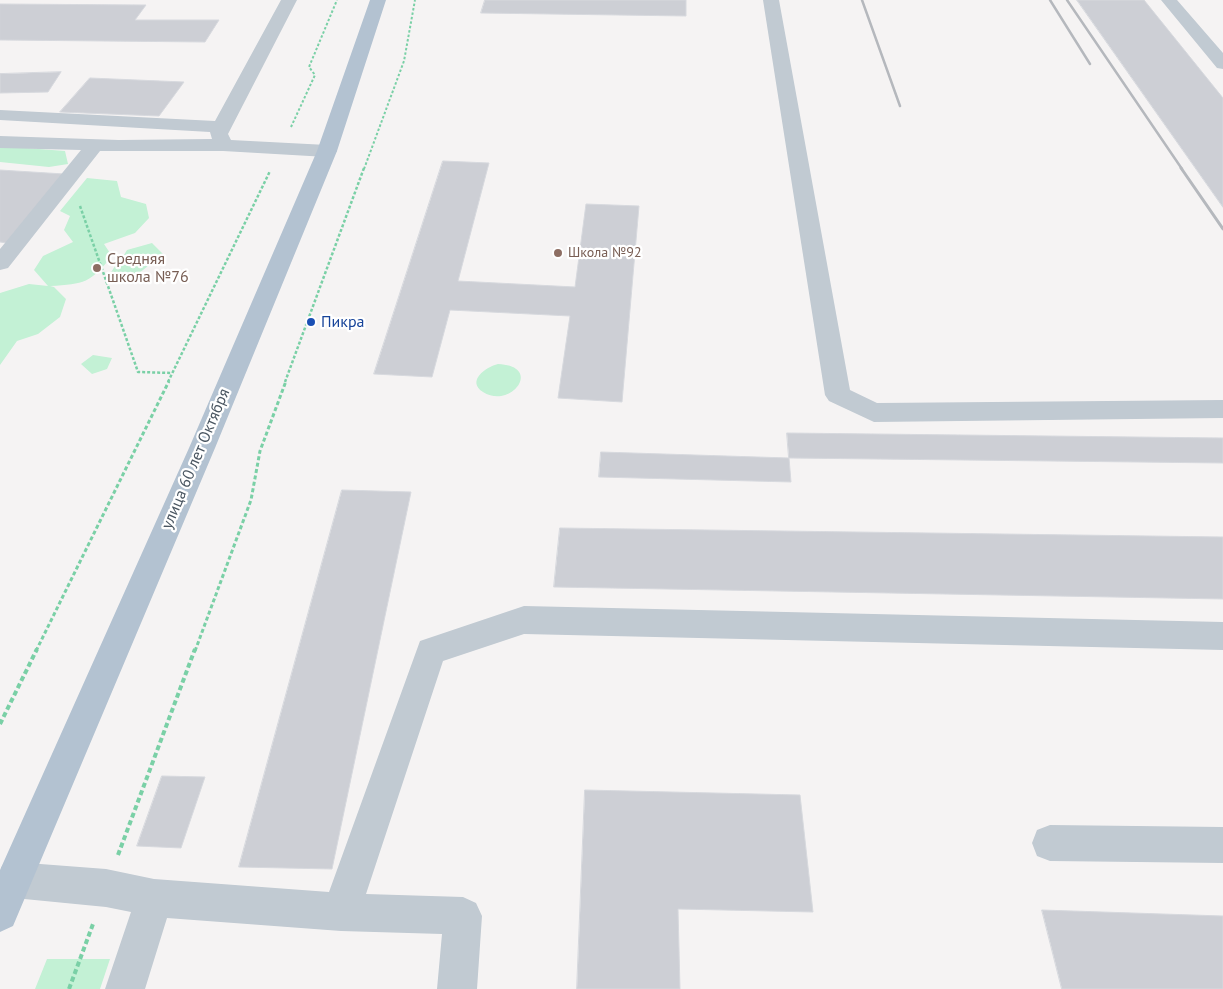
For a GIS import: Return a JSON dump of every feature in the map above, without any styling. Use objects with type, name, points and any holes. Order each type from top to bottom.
[{"type":"main road","name":"улица 60 лет Октября","points":[[0,913],[202,448],[327,152],[378,0]]},
{"type":"lane","points":[[222,136],[289,0]]},
{"type":"lane","points":[[771,0],[838,395],[874,413],[1223,409]]},
{"type":"lane","points":[[1169,0],[1223,64]]},
{"type":"lane","points":[[0,115],[222,136],[281,149],[327,152]]},
{"type":"lane","points":[[0,142],[95,145],[222,136]]},
{"type":"lane","points":[[0,263],[95,145]]},
{"type":"lane","points":[[341,912],[431,652],[524,620],[1223,636]]},
{"type":"lane","points":[[1050,843],[1223,844]]},
{"type":"lane","points":[[14,880],[106,888],[154,898],[341,912],[463,916],[457,989]]},
{"type":"lane","points":[[125,989],[154,898]]},
{"type":"path","points":[[0,724],[134,454],[281,149],[315,75],[309,67],[337,0]]},
{"type":"path","points":[[69,989],[251,500],[260,451],[404,61],[415,0]]},
{"type":"path","points":[[70,177],[138,372],[172,373]]},
{"type":"green space","points":[[0,146],[65,151],[68,164],[49,167],[0,162]]},
{"type":"green space","points":[[87,178],[117,181],[121,197],[146,204],[149,218],[135,233],[104,244],[112,256],[92,277],[79,283],[50,286],[54,287],[66,299],[60,317],[38,334],[17,341],[0,365],[0,293],[29,284],[48,286],[34,270],[43,256],[73,242],[64,230],[70,216],[60,211]]},
{"type":"green space","points":[[152,243],[163,254],[138,274],[122,280],[110,275],[127,250]]},
{"type":"green space","points":[[93,355],[112,358],[107,369],[92,374],[81,364]]},
{"type":"green space","points":[[498,364],[512,367],[519,372],[521,378],[518,386],[504,396],[494,396],[483,392],[476,383],[483,371]]},
{"type":"green space","points":[[47,959],[110,959],[100,989],[35,989]]},
{"type":"building","points":[[485,0],[686,0],[686,16],[481,13]]},
{"type":"building","points":[[1077,0],[1144,0],[1223,98],[1223,207]]},
{"type":"building","points":[[0,4],[146,5],[135,20],[219,20],[205,42],[0,40]]},
{"type":"building","points":[[61,72],[48,92],[0,93],[0,74]]},
{"type":"building","points":[[90,78],[184,82],[159,116],[60,112]]},
{"type":"building","points":[[443,161],[489,163],[458,281],[575,287],[586,204],[639,206],[622,402],[558,398],[570,316],[450,310],[432,377],[374,374]]},
{"type":"building","points":[[0,170],[64,174],[7,243],[0,242]]},
{"type":"building","points":[[787,433],[1223,438],[1223,463],[789,458]]},
{"type":"building","points":[[601,452],[789,458],[791,482],[599,477]]},
{"type":"building","points":[[342,490],[411,492],[332,869],[239,867]]},
{"type":"building","points":[[560,528],[1223,537],[1223,599],[554,587]]},
{"type":"building","points":[[162,776],[205,777],[181,848],[137,846]]},
{"type":"building","points":[[585,790],[800,795],[813,912],[678,909],[680,989],[577,989]]},
{"type":"building","points":[[1042,910],[1223,916],[1223,989],[1062,989]]},
{"type":"railway","points":[[862,0],[900,106]]},
{"type":"railway","points":[[1050,0],[1090,64]]},
{"type":"railway","points":[[1067,0],[1182,169]]},
{"type":"railway","points":[[1181,168],[1223,229]]},
{"type":"place","name":"Школа №92","points":[[558,253]]},
{"type":"place","name":"Средняя школа №76","points":[[97,268]]},
{"type":"place","name":"Пикра","points":[[311,322]]}]
